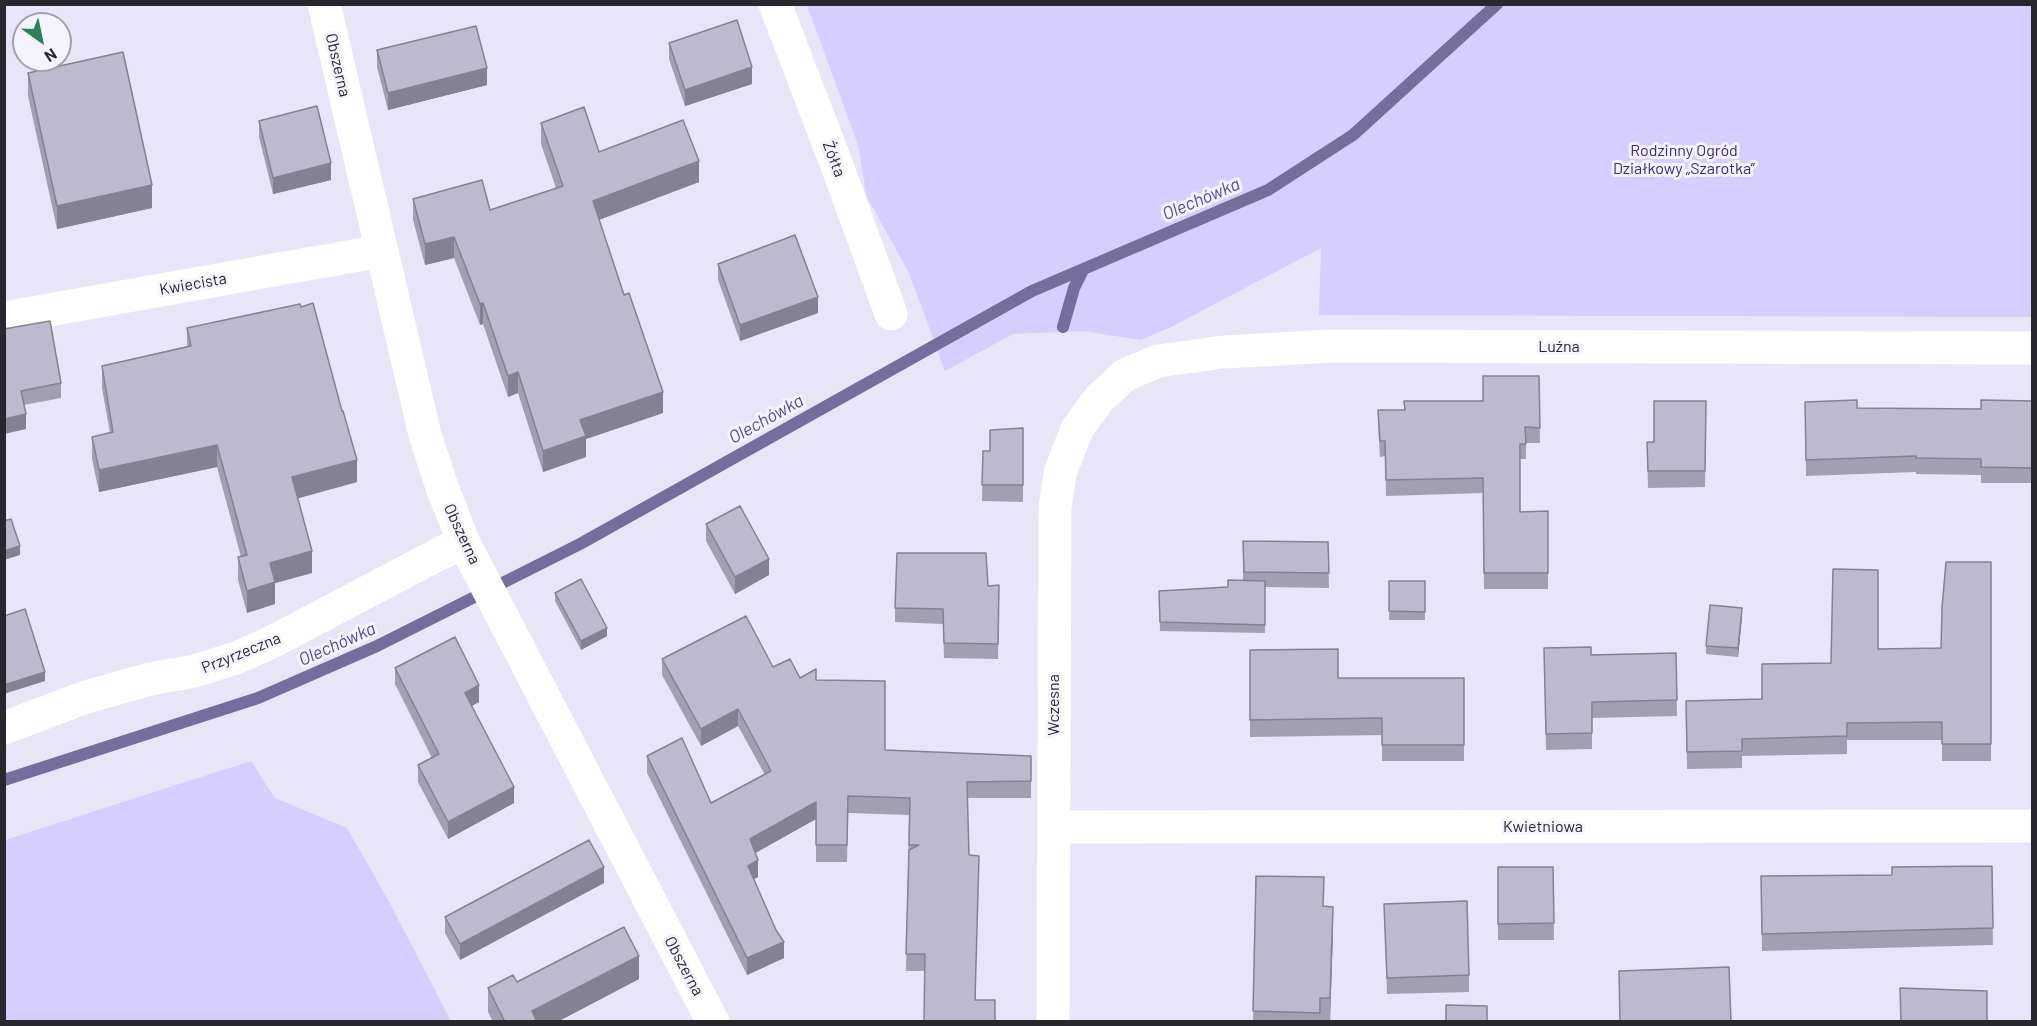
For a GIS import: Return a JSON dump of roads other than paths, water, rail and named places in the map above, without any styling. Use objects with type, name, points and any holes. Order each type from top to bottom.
[{"type":"street","name":"Obszerna","points":[[324,4],[425,435],[442,488],[470,553],[503,619],[713,1022]]},
{"type":"street","name":"Żółta","points":[[775,4],[891,314]]},
{"type":"street","name":"Kwiecista","points":[[4,318],[381,251]]},
{"type":"street","name":"Luźna","points":[[1099,399],[1125,375],[1158,361],[1224,352],[1332,346],[2032,348]]},
{"type":"street","name":"Wczesna","points":[[1053,1022],[1055,508],[1060,473],[1077,429],[1099,399]]},
{"type":"street","name":"Przyrzeczna","points":[[4,728],[86,697],[154,678],[191,672],[236,658],[270,643],[441,553],[470,553]]},
{"type":"street","name":"Kwietniowa","points":[[1054,827],[2032,826]]},
{"type":"waterway","name":"Olechówka","points":[[4,780],[258,698],[377,646],[580,544],[1032,291],[1268,190],[1353,135],[1497,4]]},
{"type":"waterway","points":[[1063,327],[1074,288],[1083,270]]},
{"type":"park label","name":"Rodzinny Ogród Działkowy „Szarotka”","points":[[1684,160]]}]
